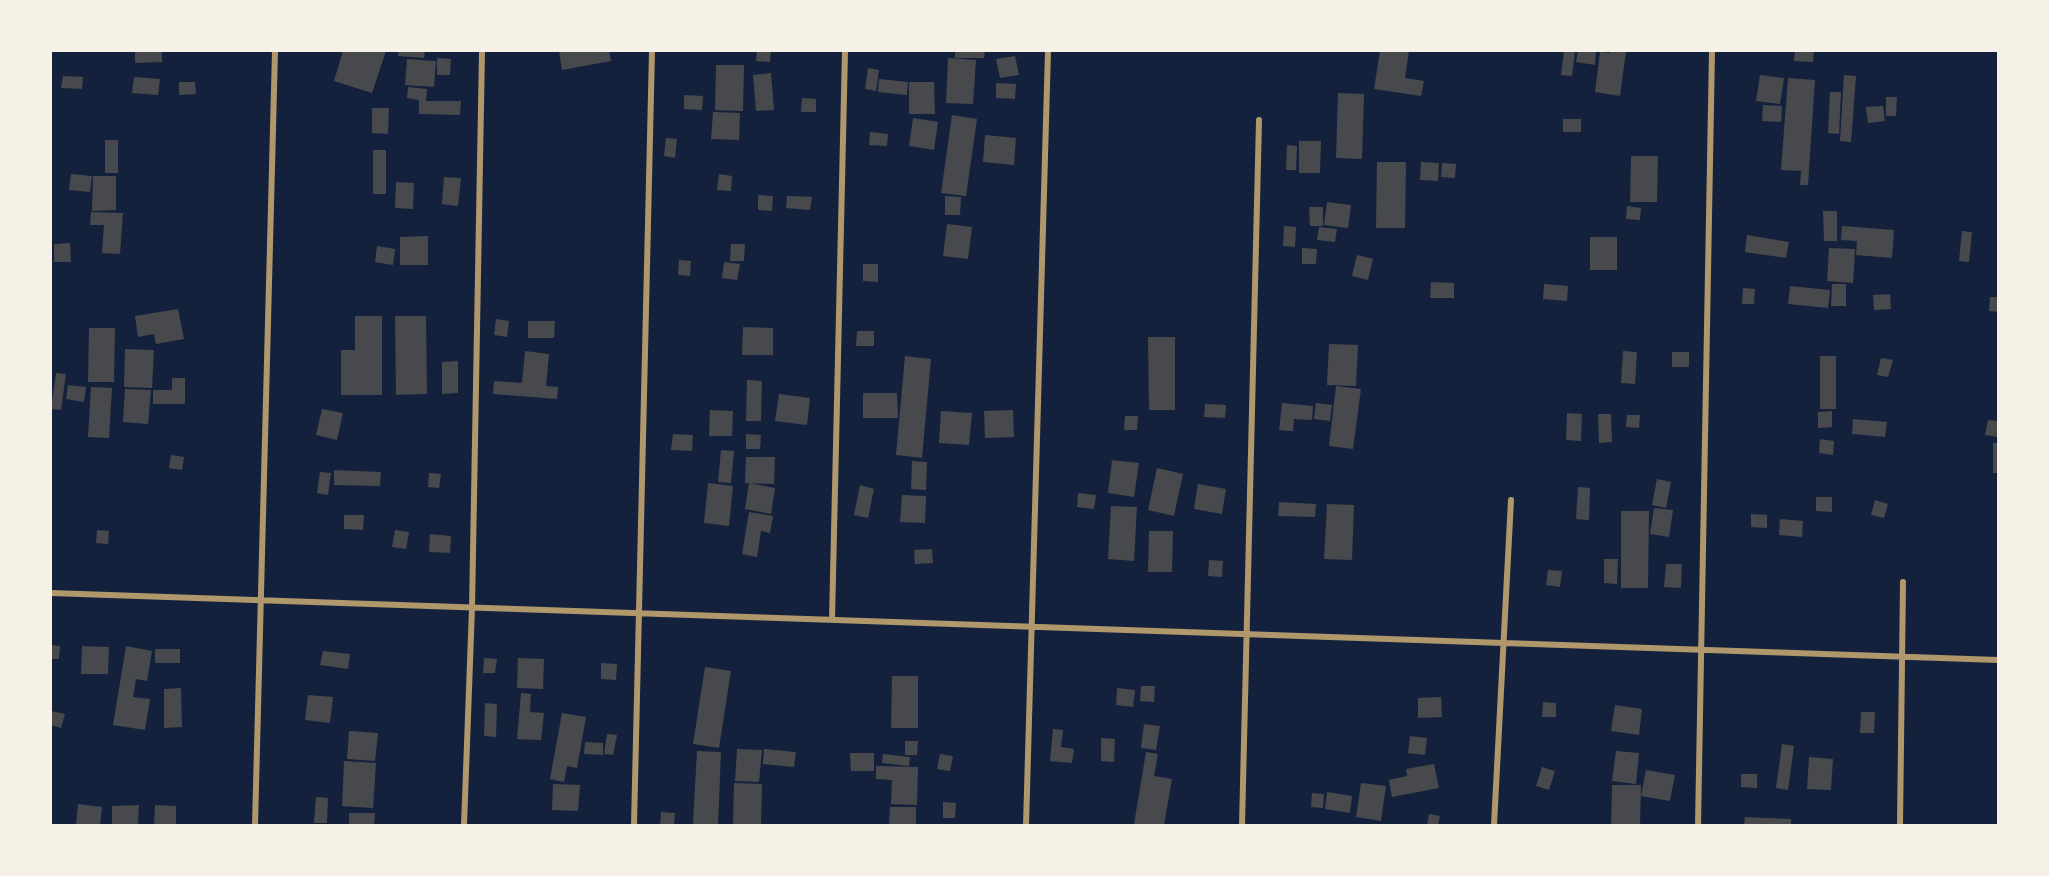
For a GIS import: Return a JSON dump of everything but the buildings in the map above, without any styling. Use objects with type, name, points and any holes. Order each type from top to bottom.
[{"type":"street","points":[[255,825],[275,51]]},
{"type":"street","points":[[464,825],[472,608],[482,51]]},
{"type":"street","points":[[634,825],[652,51]]},
{"type":"street","points":[[832,620],[845,51]]},
{"type":"street","points":[[1026,825],[1048,51]]},
{"type":"street","points":[[1698,825],[1712,51]]},
{"type":"street","points":[[1242,825],[1259,120]]},
{"type":"street","points":[[1494,825],[1511,500]]},
{"type":"street","points":[[1900,825],[1903,582]]},
{"type":"street","points":[[51,593],[1998,660]]}]
